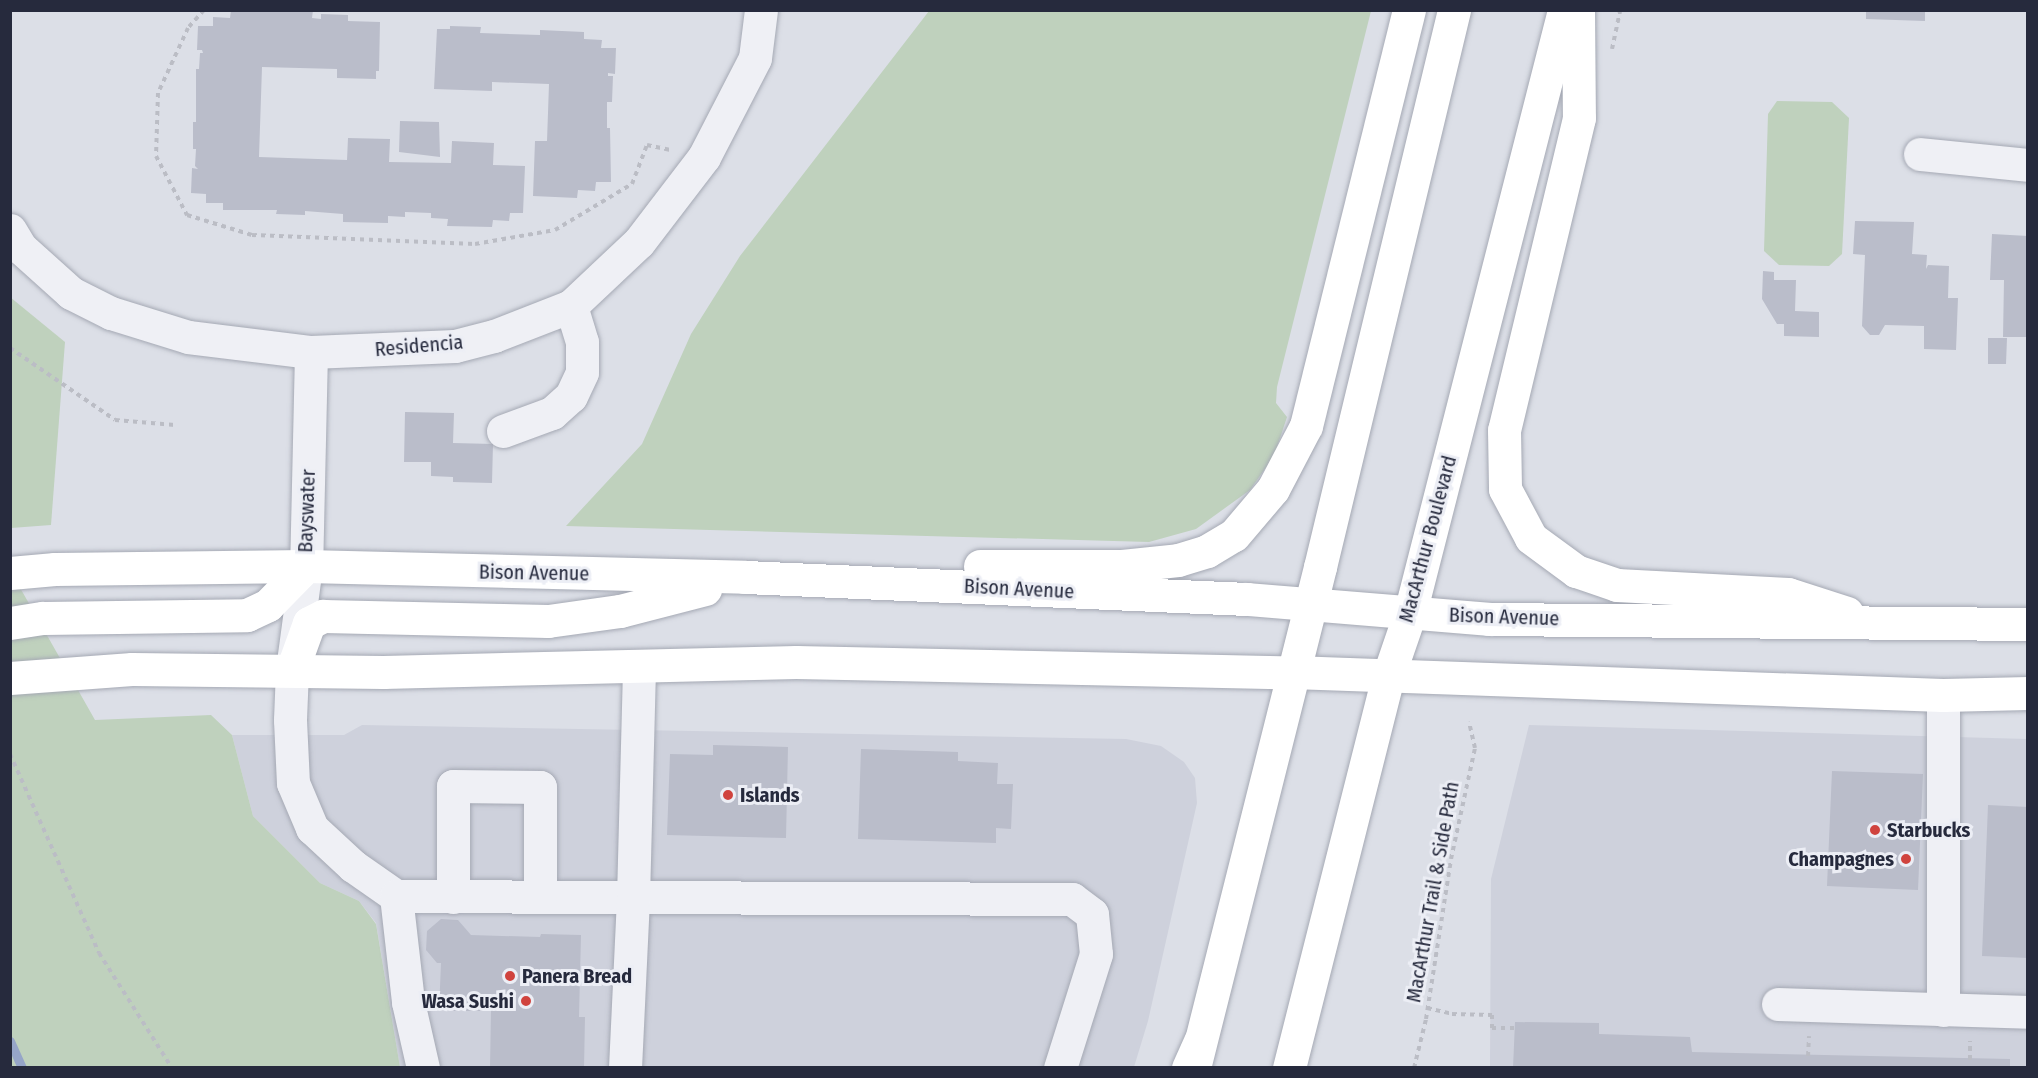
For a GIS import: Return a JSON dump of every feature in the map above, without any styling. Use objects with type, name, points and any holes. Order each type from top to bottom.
[{"type":"main road","points":[[851,580],[937,566],[1122,566],[1178,560],[1207,551],[1234,536],[1274,489],[1306,426],[1409,10]]},
{"type":"main road","points":[[1194,1059],[1311,604],[1454,10]]},
{"type":"main road","name":"MacArthur Boulevard","points":[[1288,1068],[1389,676],[1410,613],[1564,10]]},
{"type":"main road","points":[[1578,10],[1579,118],[1504,430],[1505,489],[1531,538],[1575,571],[1617,585],[1788,594],[1881,624]]},
{"type":"main road","points":[[10,622],[79,617],[248,615],[268,604],[306,566]]},
{"type":"main road","name":"Bison Avenue","points":[[10,573],[55,569],[306,566],[744,577],[851,580],[1311,604],[1489,619],[2028,624]]},
{"type":"main road","points":[[292,670],[309,623],[323,616],[548,621],[620,611],[744,577]]},
{"type":"main road","points":[[10,678],[132,669],[383,672],[639,668],[796,662],[1292,672],[1943,695],[2028,693]]},
{"type":"street","name":"Residencia","points":[[10,230],[21,248],[71,293],[111,314],[188,337],[311,352],[455,346],[494,336],[571,306],[639,242],[704,157],[755,58],[760,10]]},
{"type":"street","points":[[1920,154],[2028,165]]},
{"type":"street","points":[[503,431],[552,413],[571,396],[582,372],[582,342],[571,306]]},
{"type":"street","name":"Bayswater","points":[[311,352],[306,566],[292,670],[290,720],[293,783],[312,828],[353,866],[396,896]]},
{"type":"street","points":[[625,1068],[633,898],[639,668]]},
{"type":"street","points":[[1943,695],[1943,1010]]},
{"type":"street","points":[[453,897],[453,786],[540,787],[540,896]]},
{"type":"street","points":[[423,1068],[408,1002],[396,896],[1072,899],[1092,914],[1096,954],[1060,1068]]},
{"type":"street","points":[[1778,1004],[2028,1012]]},
{"type":"path","points":[[204,10],[188,28],[158,93],[156,156],[187,216],[252,235],[476,244],[555,230],[632,184],[647,145]]},
{"type":"path","points":[[10,348],[115,420],[175,425]]},
{"type":"path","name":"MacArthur Trail & Side Path","points":[[1414,1068],[1428,1008],[1451,859],[1475,748],[1469,722]]},
{"type":"path","points":[[10,754],[99,953],[172,1068]]},
{"type":"path","points":[[1428,1008],[1452,1014],[1492,1015],[1492,1028],[1516,1028]]},
{"type":"path","points":[[1808,1056],[1809,1035]]},
{"type":"shaded area","points":[[362,725],[1126,739],[1161,746],[1184,762],[1195,778],[1197,803],[1148,1021],[1134,1067],[400,1067],[376,923],[359,901],[320,883],[253,816],[232,735],[344,735]]},
{"type":"shaded area","points":[[1529,725],[2027,739],[2027,1067],[1490,1068],[1491,879]]},
{"type":"green space","points":[[929,11],[1371,11],[1277,387],[1276,403],[1287,417],[1274,456],[1250,490],[1196,529],[1149,542],[566,526],[642,444],[691,334],[740,256]]},
{"type":"green space","points":[[1777,101],[1832,102],[1849,118],[1842,254],[1829,266],[1779,265],[1764,251],[1768,114]]},
{"type":"green space","points":[[10,297],[65,342],[51,525],[11,528]]},
{"type":"green space","points":[[10,570],[95,720],[211,715],[232,735],[253,816],[320,883],[359,901],[376,924],[400,1067],[11,1067]]},
{"type":"building","points":[[231,10],[313,10],[312,18],[321,19],[321,14],[348,15],[348,21],[380,22],[379,71],[376,71],[376,79],[337,78],[337,69],[262,67],[259,157],[347,160],[348,138],[390,139],[389,162],[451,163],[452,141],[494,143],[493,165],[525,166],[523,213],[510,213],[509,221],[493,220],[492,227],[447,226],[448,219],[431,218],[431,213],[405,212],[405,217],[388,216],[388,223],[343,222],[343,214],[305,211],[305,215],[276,214],[277,210],[223,210],[223,203],[206,203],[206,194],[191,193],[192,168],[198,169],[195,166],[196,149],[193,149],[193,122],[196,122],[196,69],[199,69],[200,53],[203,53],[202,50],[197,50],[198,26],[213,26],[213,17],[230,18]]},
{"type":"building","points":[[1866,10],[1925,10],[1925,21],[1866,19]]},
{"type":"building","points":[[450,26],[481,27],[480,33],[540,35],[540,30],[584,32],[584,39],[602,40],[601,48],[616,48],[615,74],[608,73],[608,76],[613,76],[612,102],[607,102],[611,182],[596,182],[595,191],[578,190],[577,198],[533,196],[535,141],[547,141],[549,84],[492,82],[492,91],[434,89],[437,29],[450,29]]},
{"type":"building","points":[[400,121],[439,122],[440,157],[399,152]]},
{"type":"building","points":[[1855,221],[1914,222],[1912,254],[1927,255],[1926,269],[1928,265],[1949,266],[1948,298],[1958,298],[1956,350],[1924,349],[1924,326],[1885,325],[1879,335],[1870,335],[1862,326],[1865,255],[1853,254]]},
{"type":"building","points":[[1992,234],[2028,236],[2028,337],[2003,337],[2004,280],[1990,280]]},
{"type":"building","points":[[1763,271],[1774,272],[1774,280],[1796,280],[1795,311],[1819,312],[1819,337],[1784,336],[1784,324],[1777,324],[1762,299]]},
{"type":"building","points":[[1988,338],[2007,338],[2006,364],[1988,364]]},
{"type":"building","points":[[405,412],[454,413],[453,443],[493,444],[492,483],[453,482],[453,477],[431,476],[431,462],[404,462]]},
{"type":"building","name":"Islands","points":[[713,745],[788,747],[786,838],[667,835],[670,754],[713,755]]},
{"type":"building","points":[[861,749],[958,752],[958,761],[998,763],[997,784],[1013,784],[1011,829],[996,828],[996,843],[858,839]]},
{"type":"building","name":"Starbucks","points":[[1832,771],[1923,774],[1918,890],[1827,886]]},
{"type":"building","points":[[1988,805],[2028,807],[2028,958],[1982,956]]},
{"type":"building","points":[[441,919],[458,920],[471,935],[540,937],[541,934],[581,935],[579,1017],[585,1017],[584,1068],[490,1068],[491,1011],[439,1011],[441,963],[437,963],[426,950],[427,931]]},
{"type":"building","points":[[1515,1022],[1599,1023],[1599,1034],[1690,1037],[1692,1052],[2010,1059],[2010,1068],[1513,1068]]},
{"type":"waterway","points":[[10,1041],[22,1068]]},
{"type":"place","name":"Islands","points":[[728,795]]},
{"type":"place","name":"Starbucks","points":[[1875,830]]},
{"type":"place","name":"Champagnes","points":[[1906,859]]},
{"type":"place","name":"Panera Bread","points":[[510,976]]},
{"type":"place","name":"Wasa Sushi","points":[[526,1001]]}]
